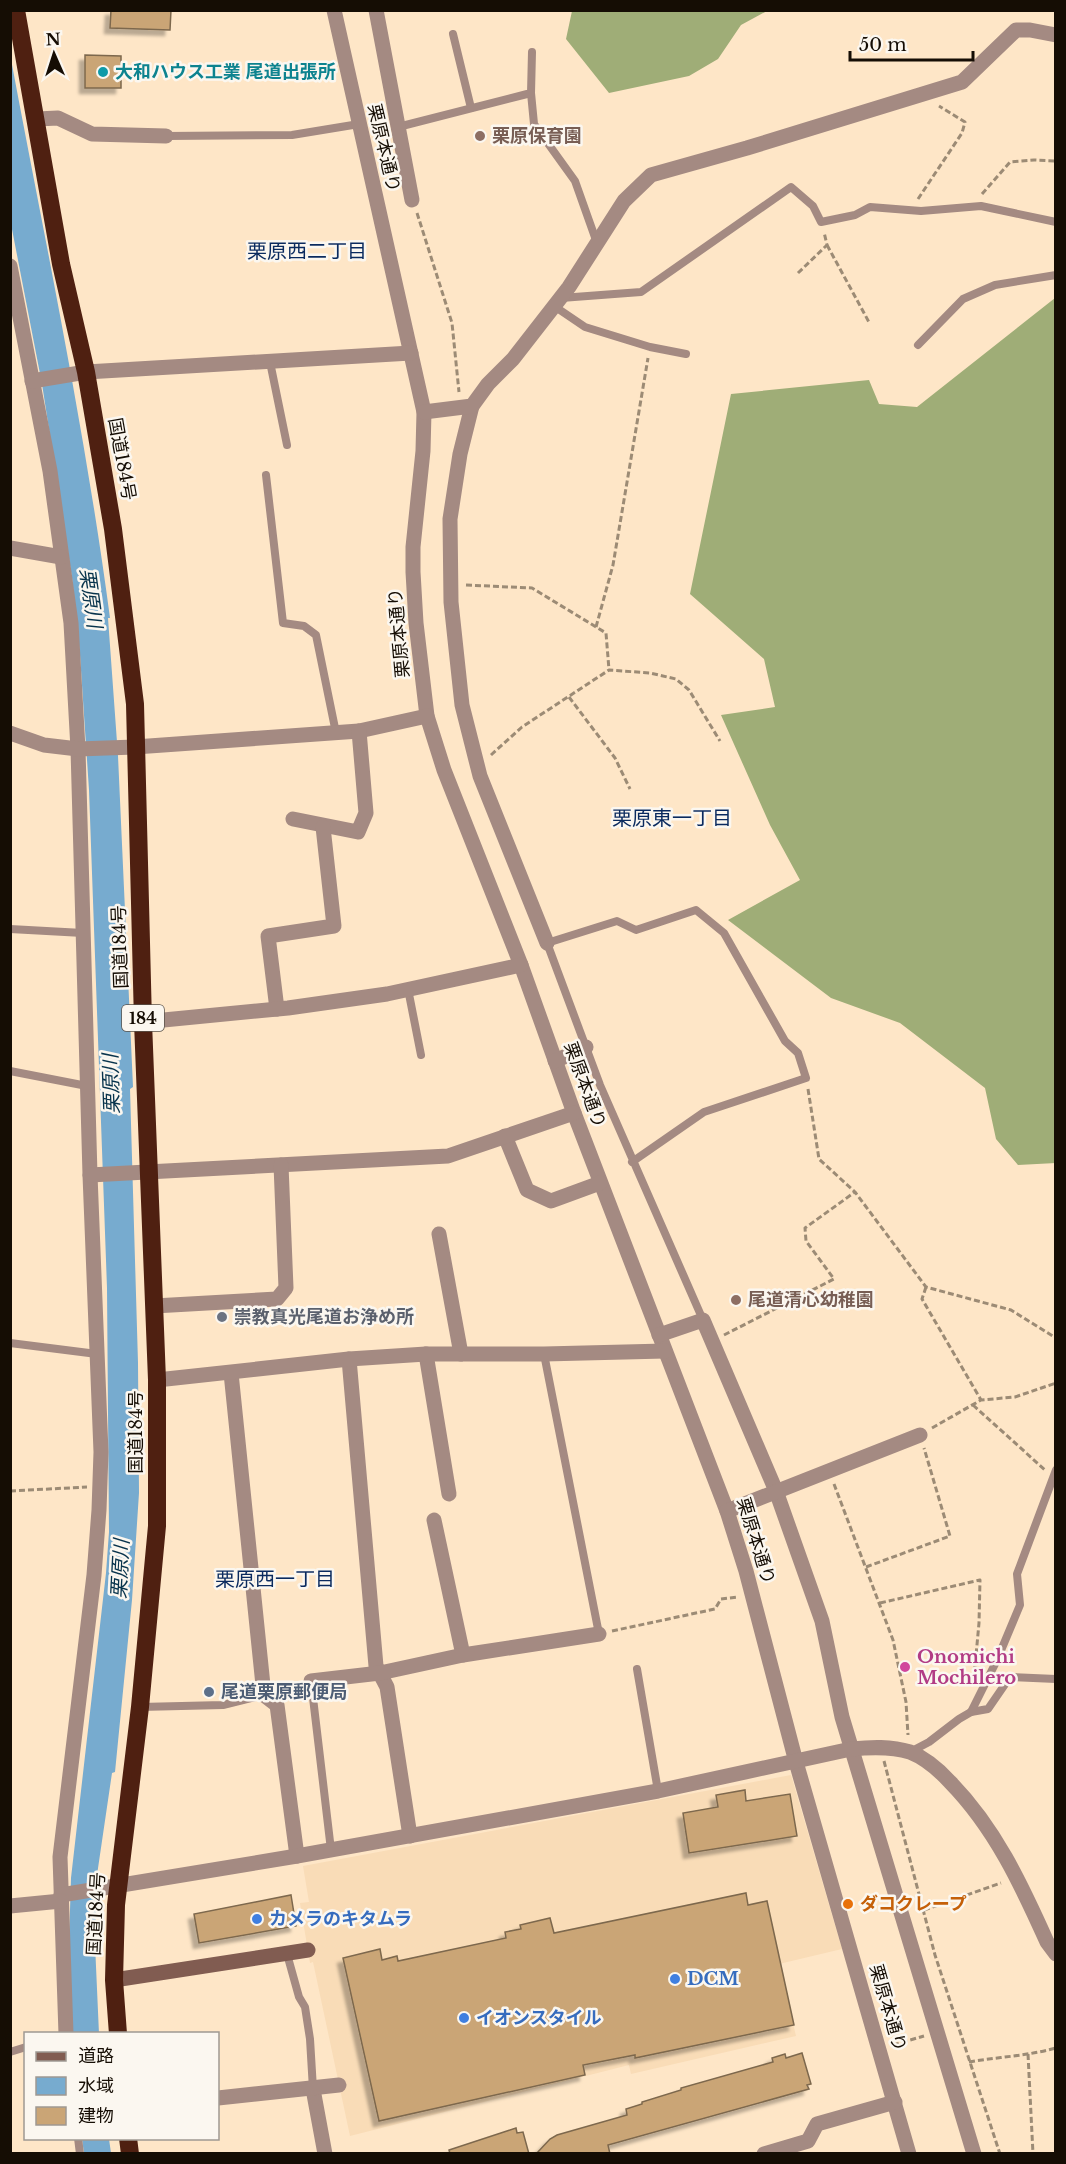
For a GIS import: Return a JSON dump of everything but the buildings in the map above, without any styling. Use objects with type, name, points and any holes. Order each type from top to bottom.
[{"type":"highway","name":"国道184号","points":[[16,10],[37,119],[79,373],[113,529],[135,704],[126,748],[143,1022],[141,1172],[154,1306],[157,1380],[157,1526],[140,1707],[110,1887],[118,2032]]},
{"type":"street","name":"栗原本通り","points":[[334,10],[424,412],[413,572],[416,623],[427,716],[444,770],[521,965],[600,1183],[728,1510],[795,1762],[909,2154]]},
{"type":"street","points":[[376,10],[412,200]]},
{"type":"street","points":[[424,412],[466,406],[513,359],[557,302],[624,201],[651,175],[962,82],[1016,30],[1056,35]]},
{"type":"street","points":[[37,119],[58,118],[92,134],[165,136]]},
{"type":"street","points":[[10,266],[14,309],[36,380],[50,471],[71,623],[83,749],[83,933],[87,1086],[96,1174],[97,1354],[101,1452],[93,1585],[60,1857],[66,2032]]},
{"type":"street","points":[[36,380],[79,373],[411,353]]},
{"type":"street","points":[[466,406],[450,519],[451,602],[462,705],[478,767],[547,943]]},
{"type":"street","points":[[10,548],[61,557]]},
{"type":"street","points":[[10,733],[44,746],[83,749],[126,748],[359,731],[427,716]]},
{"type":"street","points":[[293,819],[358,832],[366,813],[359,731]]},
{"type":"street","points":[[277,1009],[268,936],[334,926],[323,826]]},
{"type":"street","points":[[143,1022],[277,1009],[408,989],[521,965]]},
{"type":"street","points":[[555,1061],[586,1047]]},
{"type":"street","points":[[96,1174],[448,1156],[574,1113]]},
{"type":"street","points":[[505,1136],[527,1190],[551,1201],[600,1183]]},
{"type":"street","points":[[154,1306],[277,1299],[286,1288],[281,1165]]},
{"type":"street","points":[[439,1234],[461,1354]]},
{"type":"street","points":[[659,1335],[703,1320],[776,1491],[822,1621],[851,1749],[974,2154]]},
{"type":"street","points":[[157,1380],[349,1359],[426,1354],[665,1351]]},
{"type":"street","points":[[426,1354],[449,1494]]},
{"type":"street","points":[[349,1359],[376,1666],[387,1687],[410,1836]]},
{"type":"street","points":[[231,1373],[264,1695],[277,1705],[297,1856]]},
{"type":"street","points":[[728,1510],[920,1435]]},
{"type":"street","points":[[434,1520],[463,1655]]},
{"type":"street","points":[[311,1681],[380,1673],[463,1655],[599,1634]]},
{"type":"street","points":[[10,1906],[658,1791],[851,1749],[881,1747],[909,1752],[921,1757],[942,1773],[970,1802],[1000,1846],[1047,1942],[1056,1954]]},
{"type":"street","points":[[114,1980],[308,1950]]},
{"type":"street","points":[[219,2098],[335,2085]]},
{"type":"street","points":[[313,2089],[325,2154]]},
{"type":"street","points":[[764,2154],[791,2150],[808,2141],[817,2124],[895,2102]]},
{"type":"lane","points":[[453,34],[471,108]]},
{"type":"lane","points":[[532,52],[531,93],[534,124],[575,181],[597,243]]},
{"type":"lane","points":[[398,127],[531,93]]},
{"type":"lane","points":[[165,136],[292,135],[359,124]]},
{"type":"lane","points":[[557,302],[640,292],[791,187],[813,206],[821,222],[855,215],[870,207],[911,210],[981,206],[1056,222]]},
{"type":"lane","points":[[918,345],[963,299],[995,285],[1056,275]]},
{"type":"lane","points":[[557,302],[585,327],[650,347],[686,354]]},
{"type":"lane","points":[[270,362],[287,445]]},
{"type":"lane","points":[[266,475],[283,623],[304,626],[316,635],[336,733]]},
{"type":"lane","points":[[632,1162],[704,1112],[806,1078],[798,1053],[785,1041],[724,933],[696,910],[636,930],[617,921],[547,943],[632,1162],[703,1320]]},
{"type":"lane","points":[[10,929],[83,933]]},
{"type":"lane","points":[[408,989],[421,1055]]},
{"type":"lane","points":[[10,1071],[87,1086]]},
{"type":"lane","points":[[10,1343],[97,1354]]},
{"type":"lane","points":[[544,1354],[599,1634]]},
{"type":"lane","points":[[971,1712],[997,1660],[1020,1605],[1017,1574],[1054,1473]]},
{"type":"lane","points":[[637,1669],[658,1791]]},
{"type":"lane","points":[[909,1752],[929,1742],[971,1712],[988,1709],[1010,1677],[1056,1679]]},
{"type":"lane","points":[[311,1681],[331,1850]]},
{"type":"lane","points":[[140,1707],[223,1705],[264,1695]]},
{"type":"lane","points":[[288,1954],[299,1997],[305,2007],[310,2039],[313,2089]]},
{"type":"path","points":[[911,210],[962,133],[965,122],[919,94]]},
{"type":"path","points":[[972,206],[1010,162],[1056,161]]},
{"type":"path","points":[[412,200],[452,323],[466,406]]},
{"type":"path","points":[[821,222],[827,245],[870,324]]},
{"type":"path","points":[[798,273],[827,245]]},
{"type":"path","points":[[596,627],[613,565],[650,347]]},
{"type":"path","points":[[451,584],[532,588],[606,633],[609,670]]},
{"type":"path","points":[[478,767],[522,727],[609,670],[650,673],[676,679],[689,690],[720,741]]},
{"type":"path","points":[[569,697],[615,758],[630,789]]},
{"type":"path","points":[[806,1078],[819,1159],[855,1192],[926,1287],[1011,1310],[1056,1338]]},
{"type":"path","points":[[712,1341],[834,1279],[806,1241],[805,1228],[855,1192]]},
{"type":"path","points":[[926,1287],[921,1299],[981,1401]]},
{"type":"path","points":[[866,1567],[950,1536],[920,1435],[981,1401],[1015,1397],[1056,1383]]},
{"type":"path","points":[[973,1405],[1054,1473]]},
{"type":"path","points":[[829,1470],[893,1641],[906,1702],[909,1752]]},
{"type":"path","points":[[10,1491],[100,1486]]},
{"type":"path","points":[[879,1603],[980,1580],[980,1623],[973,1684],[978,1699]]},
{"type":"path","points":[[599,1634],[715,1609],[721,1599],[752,1594]]},
{"type":"path","points":[[881,1747],[935,1955],[1000,2154]]},
{"type":"path","points":[[924,1910],[1016,1878]]},
{"type":"path","points":[[879,2049],[937,2032]]},
{"type":"path","points":[[969,2062],[1056,2048]]},
{"type":"path","points":[[1028,2054],[1033,2154]]},
{"type":"shaded area","points":[[791,1775],[842,1949],[779,1964],[796,2036],[631,2074],[629,2065],[350,2136],[313,1962],[310,1963],[300,1903],[309,1902],[303,1866]]},
{"type":"green space","points":[[572,10],[767,11],[741,25],[718,59],[689,76],[609,93],[566,39]]},
{"type":"green space","points":[[1055,298],[1056,1163],[1018,1165],[996,1139],[985,1088],[900,1023],[831,998],[728,920],[800,880],[770,825],[721,715],[775,707],[764,659],[690,594],[731,394],[869,380],[879,404],[917,407]]},
{"type":"water","name":"栗原川","points":[[10,54],[77,406],[110,618],[108,618],[118,756],[133,1087],[130,1089],[138,1363],[139,1493],[132,1600],[115,1772],[112,1773],[97,1875],[95,1944],[99,2032],[72,2032],[69,1942],[71,1878],[109,1532],[107,1288],[89,790],[80,655],[72,578],[42,384],[11,224]]},
{"type":"water","points":[[82,2140],[109,2140],[111,2153],[84,2153]]},
{"type":"place","name":"大和ハウス工業 尾道出張所","points":[[103,72]]},
{"type":"place","name":"栗原保育園","points":[[480,136]]},
{"type":"place","name":"尾道清心幼稚園","points":[[736,1300]]},
{"type":"place","name":"崇教真光尾道お浄め所","points":[[222,1317]]},
{"type":"place","name":"Onomichi Mochilero","points":[[905,1667]]},
{"type":"place","name":"尾道栗原郵便局","points":[[209,1692]]},
{"type":"place","name":"ダコクレープ","points":[[848,1904]]},
{"type":"place","name":"カメラのキタムラ","points":[[257,1919]]},
{"type":"place","name":"DCM","points":[[675,1979]]},
{"type":"place","name":"イオンスタイル","points":[[464,2018]]},
{"type":"district","name":"栗原西二丁目","points":[[307,251]]},
{"type":"district","name":"栗原東一丁目","points":[[672,818]]},
{"type":"district","name":"栗原西一丁目","points":[[275,1579]]}]
